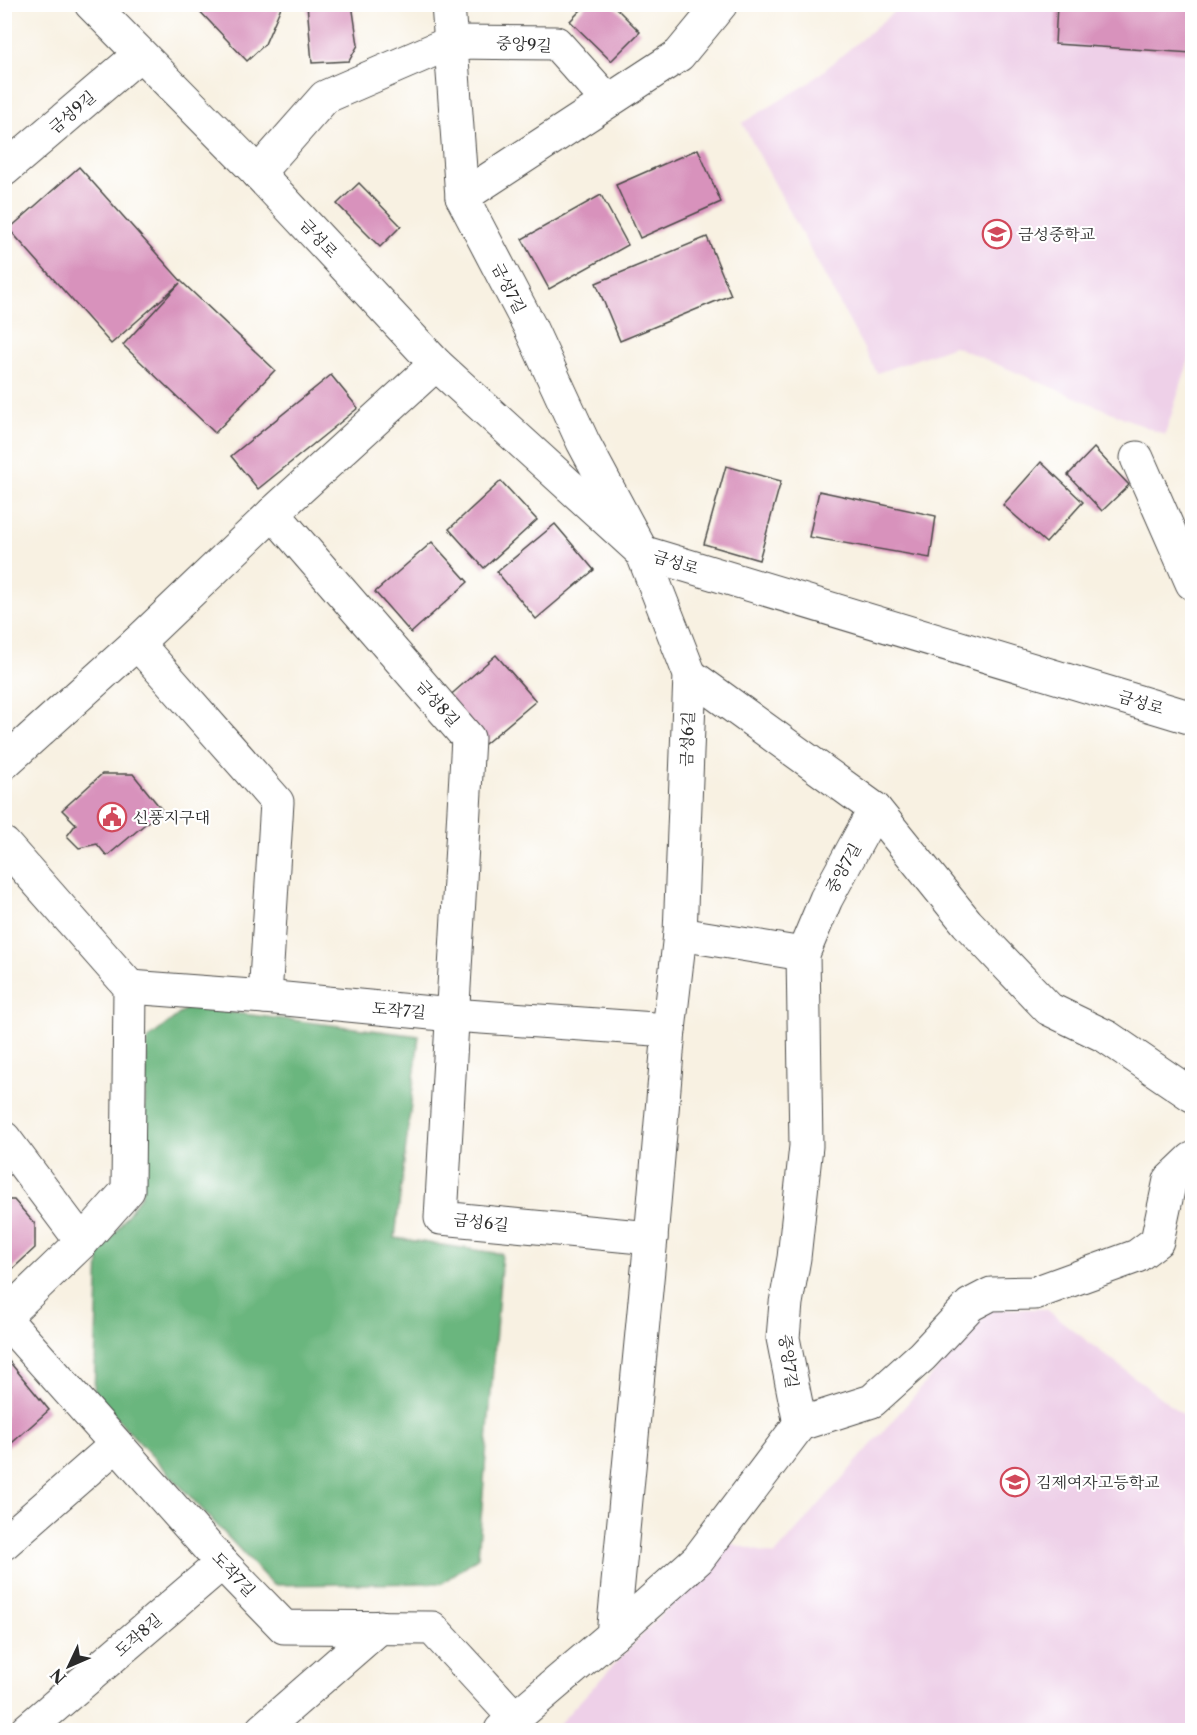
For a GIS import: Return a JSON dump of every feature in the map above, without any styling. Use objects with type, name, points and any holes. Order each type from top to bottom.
[{"type":"street","name":"금성로","points":[[91,4],[258,173],[436,364],[642,552],[1192,718]]},
{"type":"street","name":"금성7길","points":[[448,4],[462,196],[530,327],[584,442],[642,552]]},
{"type":"street","points":[[462,196],[679,55],[721,4]]},
{"type":"street","name":"중앙9길","points":[[452,42],[556,43],[608,101]]},
{"type":"street","points":[[258,173],[325,97],[452,42]]},
{"type":"street","name":"금성9길","points":[[4,170],[139,54]]},
{"type":"street","points":[[4,763],[137,643],[273,513],[436,364]]},
{"type":"street","points":[[1137,458],[1192,583]]},
{"type":"street","name":"금성8길","points":[[273,513],[468,738],[452,1015]]},
{"type":"street","name":"금성6길","points":[[613,1635],[669,1030],[680,934],[690,675],[642,552]]},
{"type":"street","points":[[137,643],[276,802],[265,997]]},
{"type":"street","points":[[690,675],[875,809],[967,922],[1049,1009],[1107,1037],[1192,1095]]},
{"type":"street","name":"중앙7길","points":[[800,1424],[783,1338],[806,1146],[803,954],[826,899],[875,809]]},
{"type":"street","points":[[4,844],[130,987]]},
{"type":"street","points":[[680,934],[803,954]]},
{"type":"street","name":"도작7길","points":[[508,1724],[432,1628],[284,1627],[222,1563],[4,1317],[82,1242],[128,1190],[130,987],[452,1015],[669,1030]]},
{"type":"street","name":"금성6길","points":[[452,1015],[441,1218],[651,1238]]},
{"type":"street","points":[[7,1146],[82,1242]]},
{"type":"street","points":[[508,1724],[698,1559],[800,1424],[872,1401],[922,1356],[970,1305],[991,1294],[1035,1293],[1137,1256],[1157,1241],[1170,1180],[1192,1159]]},
{"type":"street","points":[[4,1543],[117,1445]]},
{"type":"street","name":"도작8길","points":[[27,1731],[222,1563]]},
{"type":"street","points":[[262,1731],[380,1627]]},
{"type":"shaded area","name":"금성중학교","points":[[902,5],[1192,5],[1192,350],[1165,435],[954,346],[877,373],[742,123],[809,83]]},
{"type":"shaded area","name":"김제여자고등학교","points":[[990,1309],[1046,1309],[1192,1422],[1192,1730],[553,1730],[728,1543],[775,1555]]},
{"type":"green space","points":[[188,1007],[419,1036],[395,1238],[502,1254],[478,1557],[442,1583],[273,1585],[94,1394],[99,1256],[142,1194],[147,1040]]},
{"type":"building","points":[[193,4],[279,4],[281,7],[265,44],[247,61]]},
{"type":"building","points":[[307,4],[352,4],[358,45],[349,61],[312,63]]},
{"type":"building","points":[[587,4],[612,4],[640,32],[611,61],[570,21]]},
{"type":"building","points":[[1057,4],[1192,4],[1192,53],[1055,44]]},
{"type":"building","points":[[698,149],[721,202],[640,238],[616,185]]},
{"type":"building","points":[[79,167],[182,282],[275,370],[215,433],[123,345],[180,283],[111,344],[9,229]]},
{"type":"building","points":[[359,183],[401,226],[380,247],[337,204]]},
{"type":"building","points":[[601,195],[628,245],[549,289],[522,239]]},
{"type":"building","points":[[707,237],[731,295],[620,341],[596,283]]},
{"type":"building","points":[[331,375],[358,408],[258,489],[231,456]]},
{"type":"building","points":[[1094,448],[1129,485],[1102,511],[1068,475]]},
{"type":"building","points":[[1041,462],[1083,502],[1046,543],[1003,505]]},
{"type":"building","points":[[726,466],[781,481],[759,560],[704,544]]},
{"type":"building","points":[[501,481],[537,520],[484,568],[449,529]]},
{"type":"building","points":[[819,491],[936,516],[930,558],[809,537]]},
{"type":"building","points":[[555,524],[594,570],[536,619],[497,572]]},
{"type":"building","points":[[432,542],[468,582],[411,633],[375,592]]},
{"type":"building","points":[[496,655],[536,701],[485,744],[446,699]]},
{"type":"building","name":"신풍지구대","points":[[102,774],[133,774],[162,810],[107,856],[97,844],[79,848],[67,836],[76,824],[62,810]]},
{"type":"building","points":[[4,1200],[14,1200],[35,1224],[35,1248],[6,1275],[4,1274]]},
{"type":"building","points":[[8,1360],[49,1410],[5,1449],[5,1363]]},
{"type":"place","name":"금성중학교","points":[[997,234]]},
{"type":"place","name":"신풍지구대","points":[[112,817]]},
{"type":"place","name":"김제여자고등학교","points":[[1015,1482]]}]
